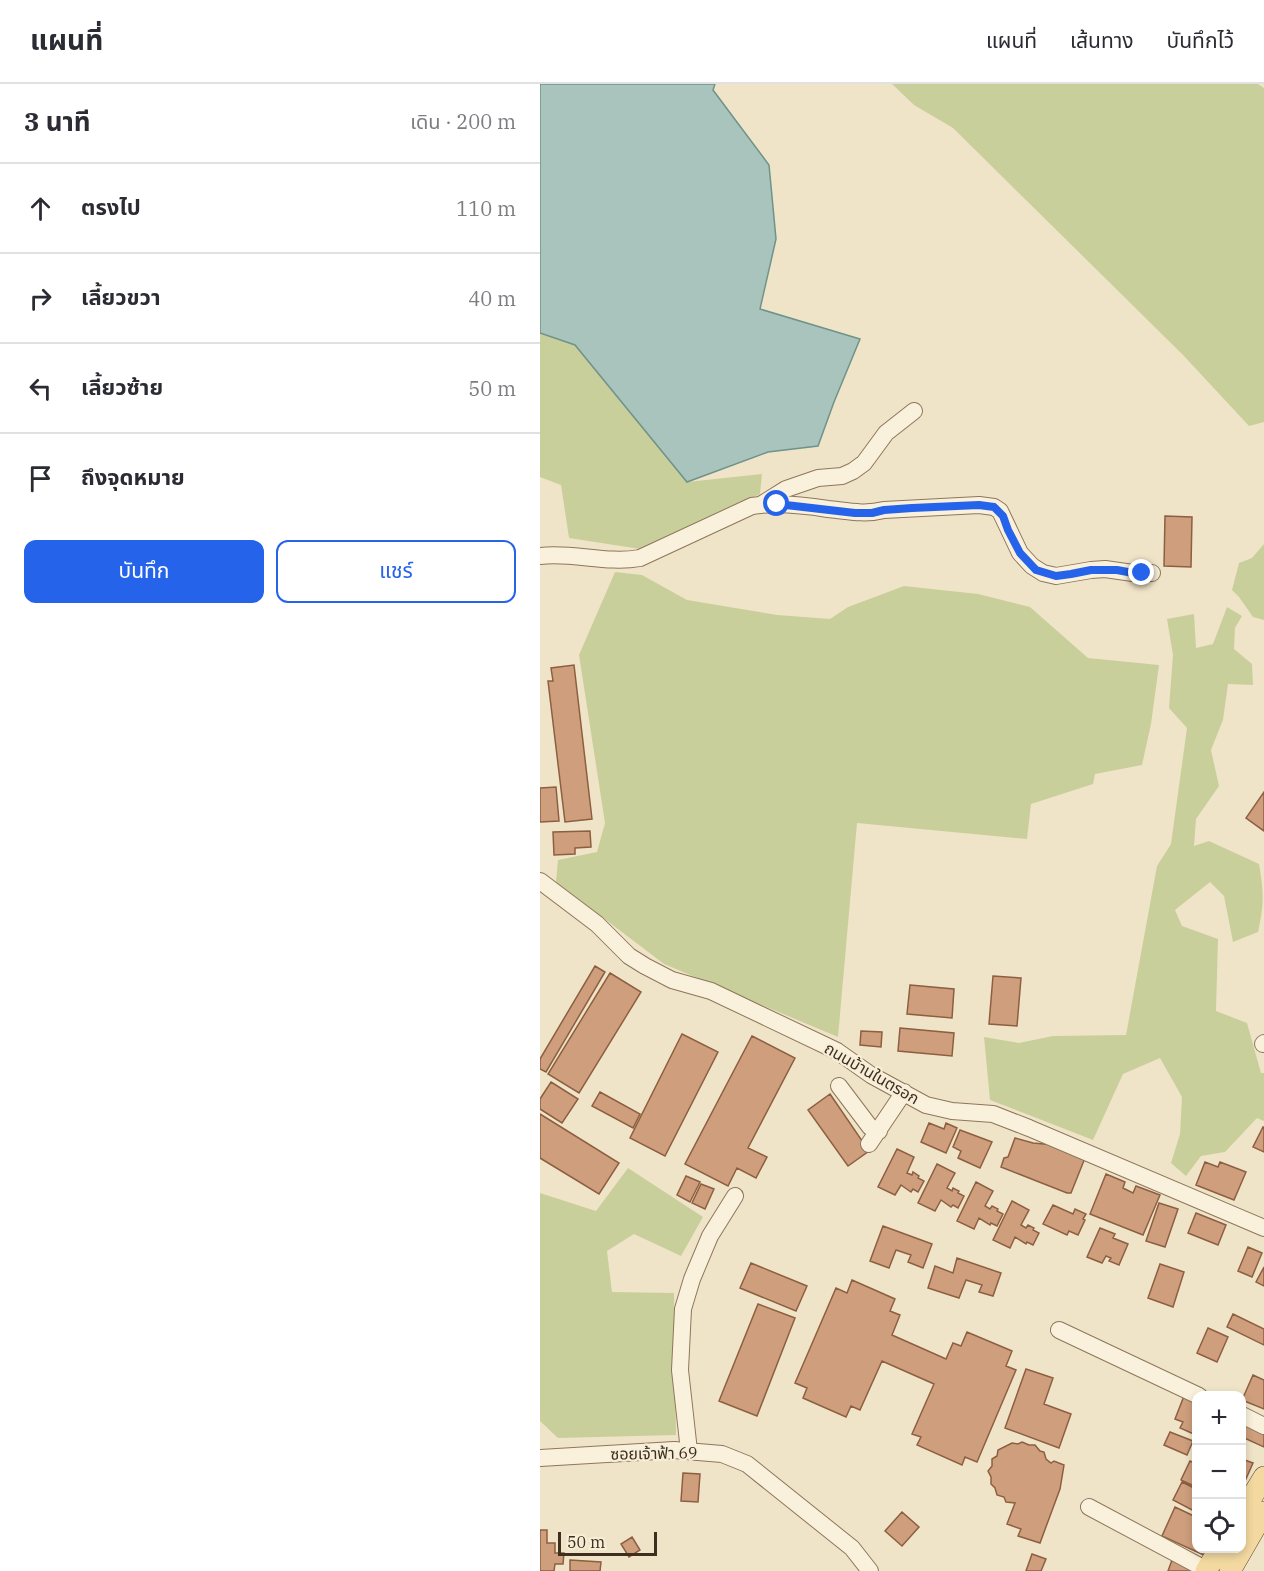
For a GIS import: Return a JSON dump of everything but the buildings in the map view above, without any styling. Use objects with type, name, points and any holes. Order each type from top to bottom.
[{"type":"main road","points":[[1246,1506],[1264,1477]]},
{"type":"main road","points":[[1230,1571],[1264,1512]]},
{"type":"main road","points":[[1207,1571],[1217,1553]]},
{"type":"street","points":[[761,505],[786,489],[818,478],[842,476],[853,471],[864,463],[886,433],[914,411]]},
{"type":"street","points":[[540,556],[557,554],[625,561],[640,558],[752,506],[777,504],[872,513],[884,510],[979,505],[994,507],[1003,516],[1020,553],[1032,566],[1043,573],[1056,576],[1091,570],[1152,573]]},
{"type":"street","name":"ถนนบ้านในตรอก","points":[[540,881],[597,924],[629,956],[645,966],[672,980],[711,992],[837,1051],[871,1075],[926,1105],[952,1111],[993,1114],[1264,1228]]},
{"type":"street","points":[[839,1086],[870,1127],[874,1137],[904,1092]]},
{"type":"street","points":[[689,1451],[680,1370],[683,1309],[692,1279],[710,1236],[735,1196]]},
{"type":"street","points":[[1059,1330],[1192,1392]]},
{"type":"street","points":[[1246,1417],[1264,1426]]},
{"type":"street","name":"ซอยเจ้าฟ้า 69","points":[[540,1458],[674,1450],[722,1454],[747,1464],[852,1548],[870,1571]]},
{"type":"street","points":[[1089,1507],[1207,1571]]},
{"type":"green space","points":[[892,84],[1258,84],[1264,88],[1264,422],[1249,426],[1183,355],[953,128],[914,105]]},
{"type":"green space","points":[[540,333],[575,345],[687,482],[762,474],[760,494],[640,549],[569,538],[561,485],[540,477]]},
{"type":"green space","points":[[1264,544],[1264,620],[1253,617],[1232,590],[1239,563],[1252,558]]},
{"type":"green space","points":[[615,572],[642,575],[687,600],[777,615],[830,619],[848,607],[904,586],[978,594],[1030,607],[1088,658],[1159,665],[1151,724],[1142,765],[1095,774],[1093,784],[1031,804],[1027,839],[857,823],[838,1037],[664,964],[556,882],[558,860],[597,852],[605,823],[579,655]]},
{"type":"green space","points":[[1227,607],[1242,616],[1235,628],[1234,649],[1252,664],[1253,685],[1228,684],[1223,720],[1211,750],[1219,786],[1196,819],[1194,846],[1209,841],[1259,864],[1263,898],[1258,932],[1233,942],[1224,896],[1210,882],[1175,910],[1182,926],[1218,939],[1216,1011],[1247,1023],[1261,1073],[1264,1073],[1264,1121],[1257,1118],[1225,1152],[1201,1156],[1186,1176],[1171,1163],[1180,1134],[1182,1097],[1160,1058],[1123,1074],[1093,1140],[990,1100],[984,1037],[1019,1043],[1053,1036],[1126,1035],[1157,866],[1171,844],[1187,728],[1169,708],[1173,655],[1167,619],[1194,614],[1196,648],[1213,644]]},
{"type":"green space","points":[[628,1168],[703,1217],[681,1256],[634,1234],[607,1251],[612,1292],[674,1293],[676,1435],[558,1438],[540,1421],[540,1193],[596,1211]]},
{"type":"water","points":[[540,84],[715,84],[713,90],[769,165],[776,239],[760,309],[860,339],[818,446],[768,452],[687,482],[575,345],[540,333]]},
{"type":"route","points":[[777,504],[855,513],[979,505],[994,507],[1003,516],[1020,553],[1036,570],[1056,576],[1091,570],[1142,573]]}]
